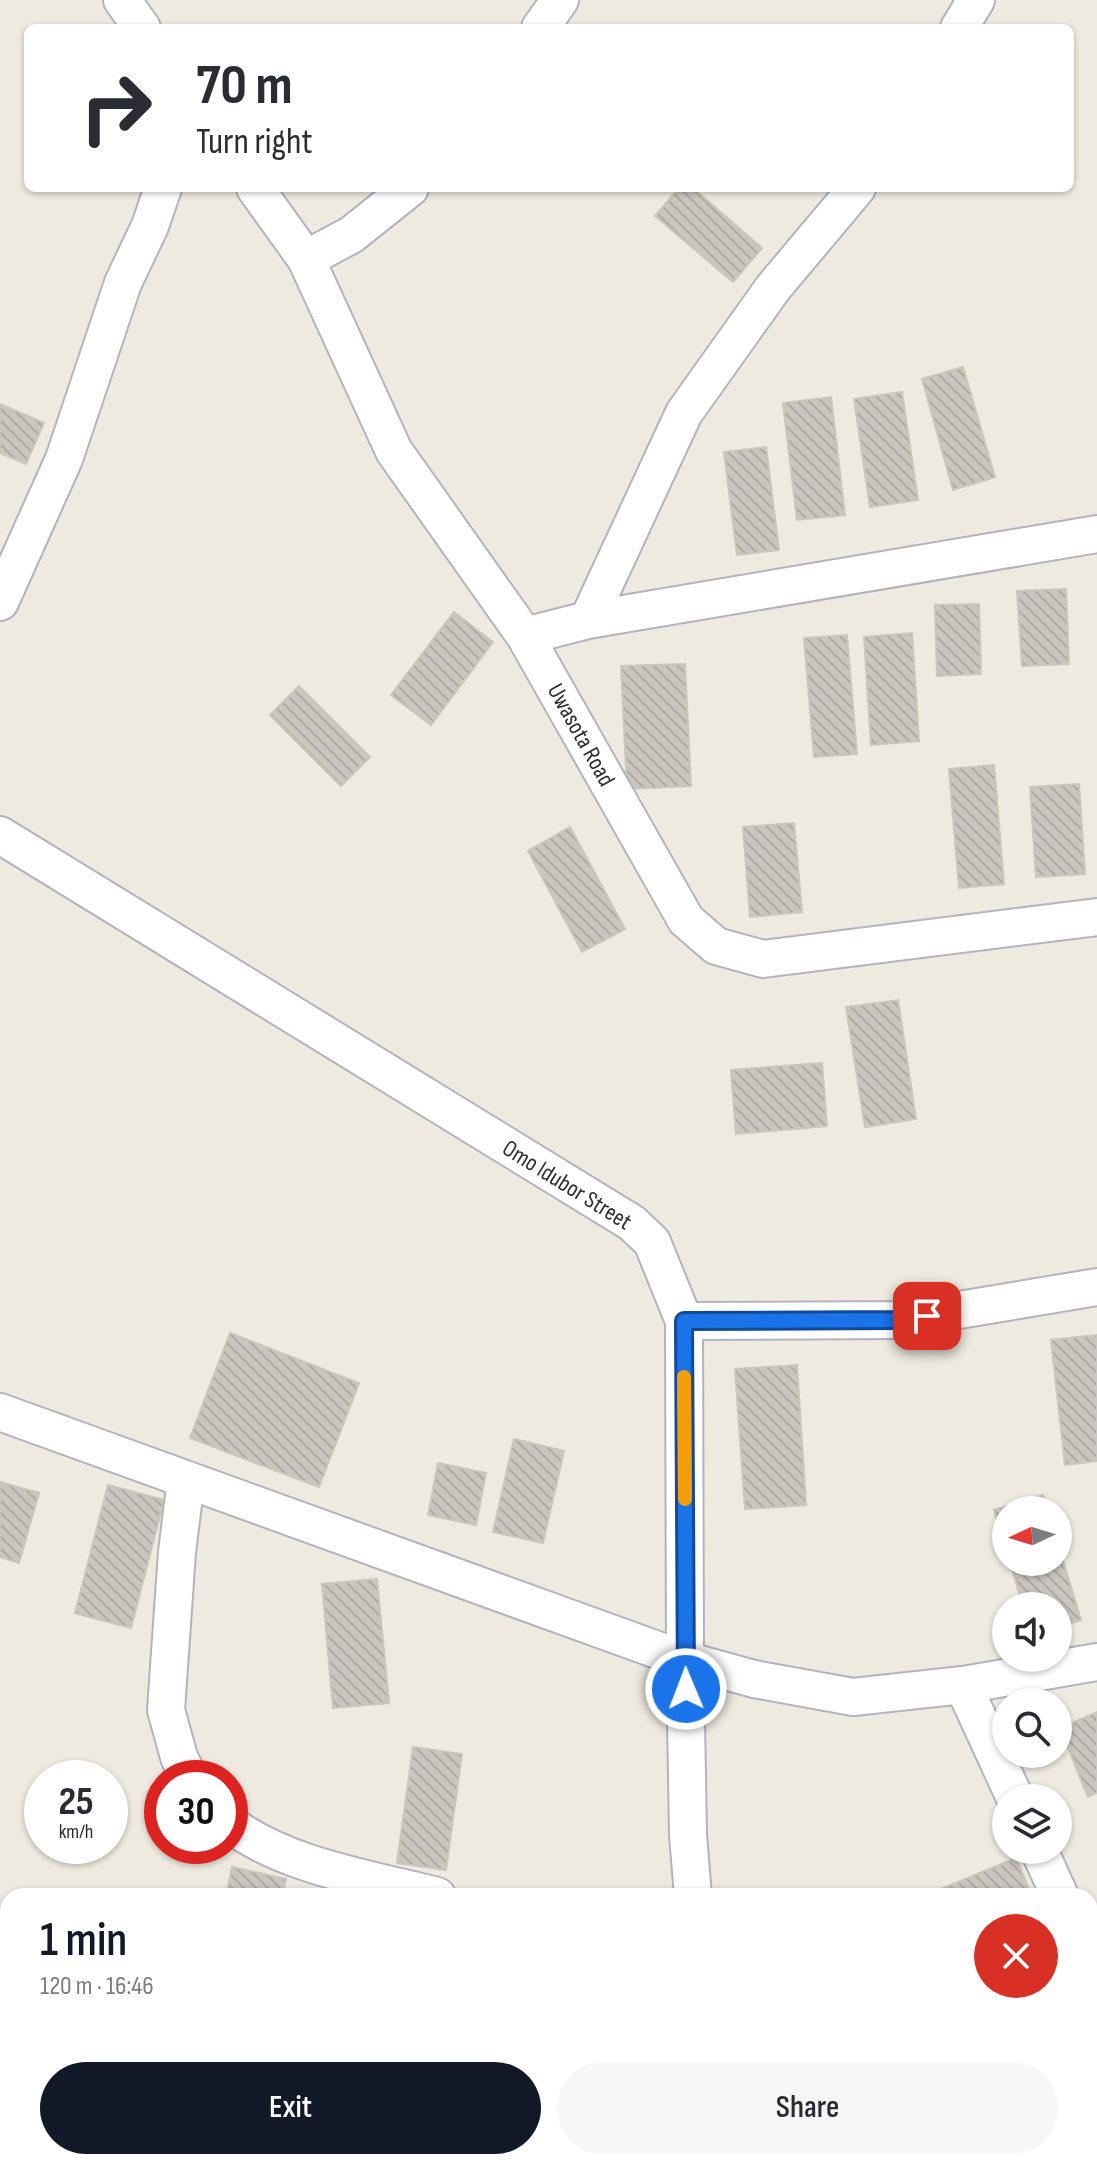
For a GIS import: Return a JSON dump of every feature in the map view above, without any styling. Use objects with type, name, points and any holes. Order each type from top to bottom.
[{"type":"street","points":[[122,0],[139,24]]},
{"type":"street","points":[[543,24],[560,0]]},
{"type":"street","points":[[961,24],[976,0]]},
{"type":"street","points":[[0,602],[64,459],[123,283],[150,226],[162,192]]},
{"type":"street","name":"Uwasota Road","points":[[258,192],[306,259],[394,451],[525,636],[686,920],[716,946],[763,959],[1097,917]]},
{"type":"street","points":[[306,259],[351,235],[405,192]]},
{"type":"street","points":[[588,620],[684,413],[773,288],[854,192]]},
{"type":"street","points":[[525,636],[588,620],[1097,534]]},
{"type":"street","name":"Omo Idubor Street","points":[[0,835],[632,1223],[652,1242],[684,1321],[685,1660],[688,1835],[692,1888]]},
{"type":"street","points":[[684,1321],[899,1320],[1097,1287]]},
{"type":"street","points":[[0,1412],[685,1660],[754,1679],[853,1697],[963,1685],[1097,1662]]},
{"type":"street","points":[[180,1760],[166,1710],[177,1552],[186,1480]]},
{"type":"street","points":[[963,1685],[1009,1784]]},
{"type":"street","points":[[248,1837],[293,1859],[406,1888]]},
{"type":"street","points":[[1045,1864],[1056,1888]]},
{"type":"building","points":[[676,192],[698,192],[762,248],[733,282],[655,216]]},
{"type":"building","points":[[963,367],[995,477],[953,490],[922,379]]},
{"type":"building","points":[[902,392],[918,500],[870,507],[854,399]]},
{"type":"building","points":[[831,397],[845,515],[797,520],[783,403]]},
{"type":"building","points":[[0,404],[44,423],[26,464],[0,453]]},
{"type":"building","points":[[766,447],[779,550],[737,555],[724,452]]},
{"type":"building","points":[[1066,589],[1069,664],[1022,666],[1017,591]]},
{"type":"building","points":[[979,604],[981,674],[937,676],[935,605]]},
{"type":"building","points":[[454,612],[493,642],[431,725],[391,695]]},
{"type":"building","points":[[912,633],[919,741],[871,745],[864,637]]},
{"type":"building","points":[[847,635],[857,754],[814,757],[804,638]]},
{"type":"building","points":[[685,664],[691,786],[627,789],[621,666]]},
{"type":"building","points":[[299,686],[370,757],[341,786],[270,715]]},
{"type":"building","points":[[994,765],[1004,884],[959,888],[949,769]]},
{"type":"building","points":[[1079,784],[1085,874],[1036,877],[1030,787]]},
{"type":"building","points":[[794,823],[802,912],[750,917],[743,827]]},
{"type":"building","points":[[570,827],[625,929],[582,952],[528,851]]},
{"type":"building","points":[[898,1000],[916,1119],[865,1127],[846,1007]]},
{"type":"building","points":[[822,1063],[827,1126],[736,1134],[731,1070]]},
{"type":"building","points":[[230,1333],[359,1383],[319,1487],[190,1438]]},
{"type":"building","points":[[1097,1335],[1097,1461],[1065,1465],[1051,1340]]},
{"type":"building","points":[[797,1365],[806,1505],[745,1509],[735,1369]]},
{"type":"building","points":[[514,1439],[564,1451],[543,1543],[493,1532]]},
{"type":"building","points":[[438,1463],[486,1473],[476,1525],[428,1515]]},
{"type":"building","points":[[0,1482],[39,1493],[19,1563],[0,1557]]},
{"type":"building","points":[[108,1485],[164,1500],[131,1628],[75,1613]]},
{"type":"building","points":[[1014,1576],[1068,1576],[1081,1620],[1072,1623],[1072,1592],[1019,1592]]},
{"type":"building","points":[[377,1579],[389,1703],[333,1708],[322,1584]]},
{"type":"building","points":[[1097,1712],[1097,1793],[1088,1797],[1072,1758],[1072,1723]]},
{"type":"building","points":[[413,1747],[462,1754],[446,1870],[397,1863]]},
{"type":"building","points":[[1001,1864],[1019,1864],[1029,1888],[943,1888]]},
{"type":"building","points":[[232,1867],[286,1879],[284,1888],[228,1888]]},
{"type":"slow traffic","points":[[684,1377],[685,1499]]},
{"type":"route","points":[[686,1689],[684,1321],[899,1320],[927,1316]]}]
